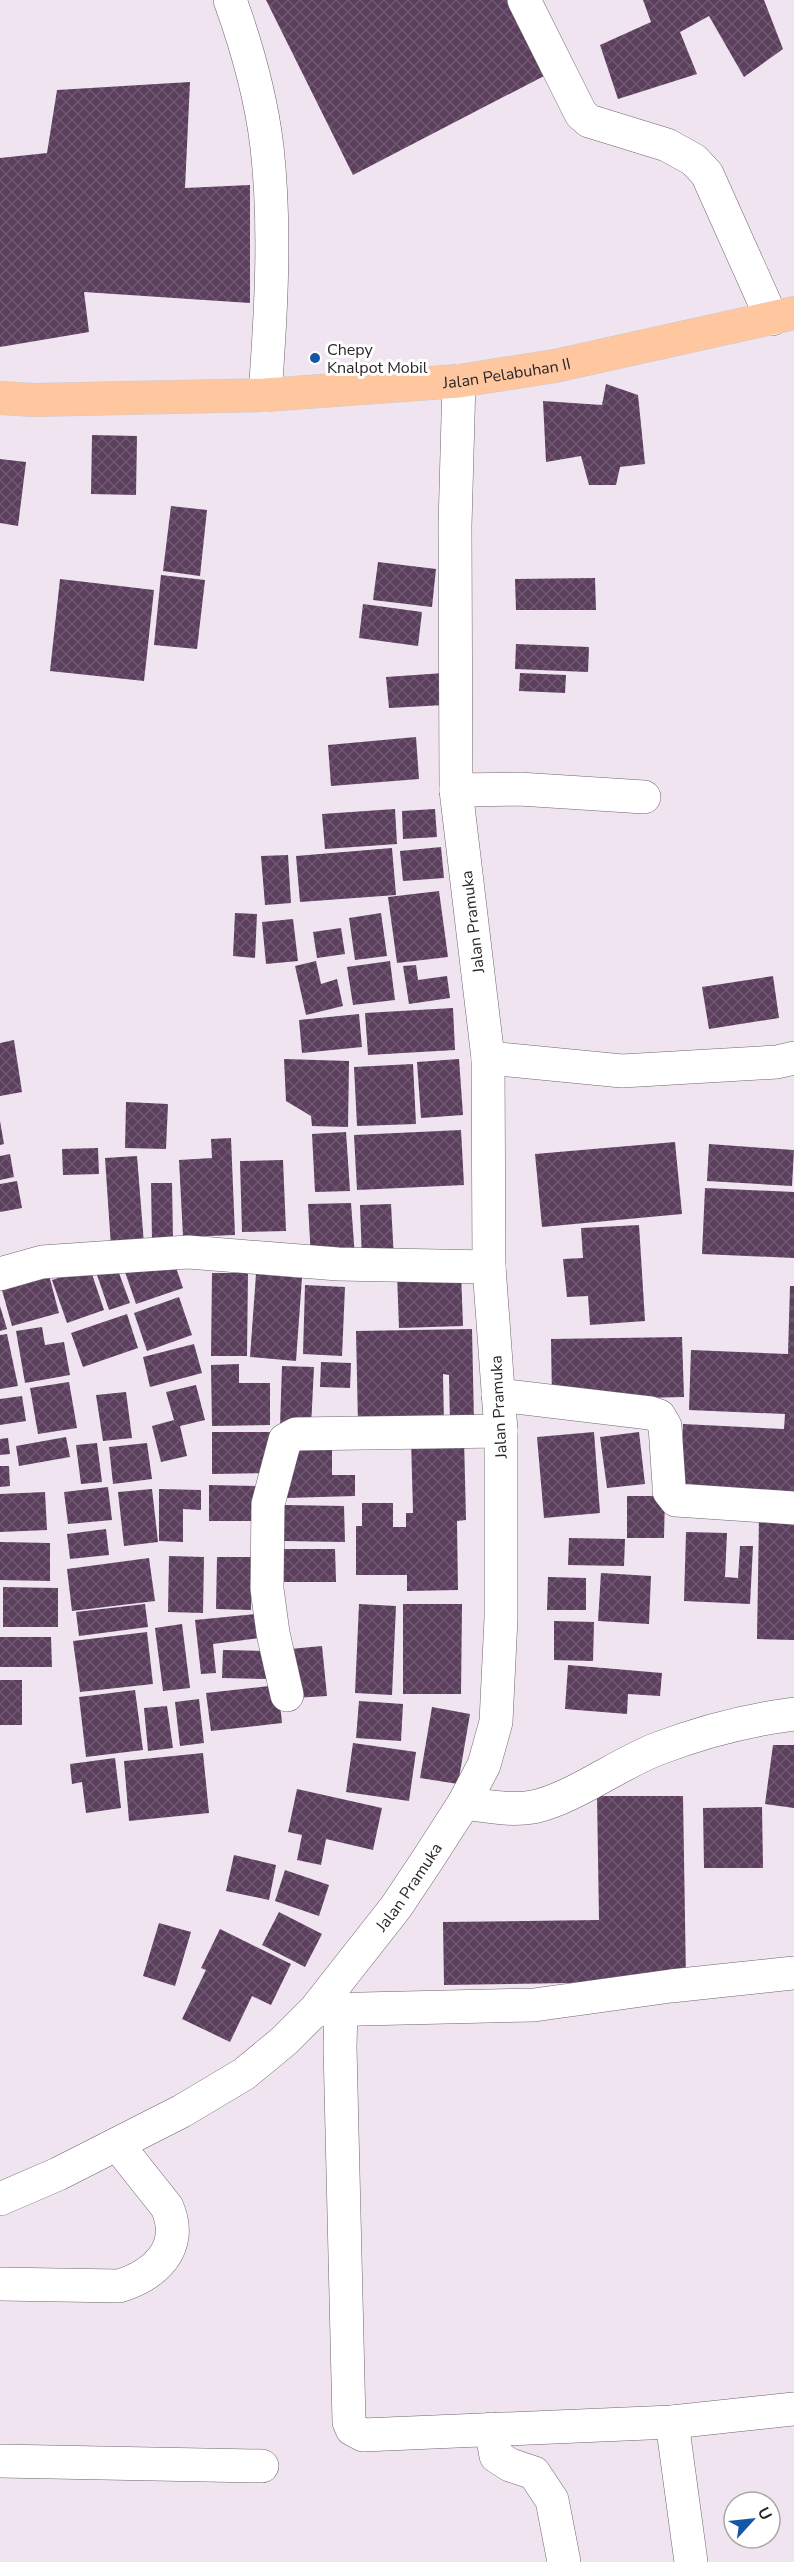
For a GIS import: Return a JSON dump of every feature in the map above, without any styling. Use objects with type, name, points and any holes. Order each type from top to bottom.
[{"type":"main road","name":"Jalan Pelabuhan II","points":[[0,398],[34,400],[266,395],[459,381],[555,366],[783,316]]},
{"type":"street","points":[[230,0],[246,44],[267,146],[272,235],[266,395]]},
{"type":"street","points":[[524,0],[581,114],[589,121],[681,152],[707,174],[783,316]]},
{"type":"street","name":"Jalan Pramuka","points":[[0,2199],[58,2174],[182,2111],[244,2074],[328,2009],[464,1803],[484,1765],[496,1722],[501,1630],[501,1431],[489,1267],[488,1058],[456,790],[455,538],[459,381]]},
{"type":"street","points":[[456,790],[519,789],[644,797]]},
{"type":"street","points":[[488,1058],[622,1071],[777,1062],[794,1058]]},
{"type":"street","points":[[0,1274],[42,1262],[188,1252],[338,1264],[489,1267]]},
{"type":"street","points":[[498,1395],[650,1413],[658,1416],[665,1426],[669,1491],[676,1500],[794,1508]]},
{"type":"street","points":[[287,1695],[273,1633],[267,1589],[268,1504],[285,1440],[296,1434],[501,1431]]},
{"type":"street","points":[[464,1803],[505,1809],[533,1806],[558,1797],[675,1742],[717,1729],[794,1714]]},
{"type":"street","points":[[794,1972],[534,2005],[328,2009],[340,2047],[352,2429],[363,2435],[672,2422],[794,2409]]},
{"type":"street","points":[[0,2284],[119,2286],[137,2281],[152,2271],[163,2259],[172,2237],[172,2219],[167,2207],[117,2144]]},
{"type":"street","points":[[672,2422],[691,2562]]},
{"type":"street","points":[[491,2429],[496,2456],[510,2465],[534,2473],[552,2500],[564,2562]]},
{"type":"street","points":[[0,2461],[262,2466]]},
{"type":"building","points":[[266,0],[509,0],[544,76],[353,175]]},
{"type":"building","points":[[643,0],[764,0],[783,49],[744,77],[709,16],[680,32],[697,74],[618,99],[600,45],[651,22]]},
{"type":"building","points":[[190,82],[185,188],[250,185],[250,303],[84,292],[89,332],[0,347],[0,158],[47,153],[57,90]]},
{"type":"building","points":[[606,384],[638,395],[645,464],[620,467],[616,485],[589,485],[581,456],[546,462],[543,401],[602,405]]},
{"type":"building","points":[[92,435],[137,436],[136,495],[91,494]]},
{"type":"building","points":[[0,459],[26,462],[18,526],[0,523]]},
{"type":"building","points":[[171,506],[207,510],[200,576],[163,571]]},
{"type":"building","points":[[378,562],[436,569],[432,607],[373,600]]},
{"type":"building","points":[[161,575],[205,580],[197,649],[154,645]]},
{"type":"building","points":[[595,578],[596,610],[516,610],[515,579]]},
{"type":"building","points":[[60,579],[154,590],[144,681],[50,671]]},
{"type":"building","points":[[363,604],[422,612],[418,646],[359,638]]},
{"type":"building","points":[[516,644],[589,647],[588,672],[515,669]]},
{"type":"building","points":[[444,673],[445,705],[389,708],[386,677]]},
{"type":"building","points":[[520,673],[566,675],[565,693],[519,691]]},
{"type":"building","points":[[416,737],[419,779],[331,786],[328,745]]},
{"type":"building","points":[[395,809],[397,844],[325,849],[322,814]]},
{"type":"building","points":[[435,809],[437,837],[403,839],[402,811]]},
{"type":"building","points":[[441,847],[444,878],[403,881],[400,851]]},
{"type":"building","points":[[392,848],[396,895],[300,902],[296,856]]},
{"type":"building","points":[[288,855],[291,903],[265,905],[261,856]]},
{"type":"building","points":[[439,891],[448,957],[397,963],[388,897]]},
{"type":"building","points":[[235,913],[257,914],[255,958],[233,956]]},
{"type":"building","points":[[381,913],[387,956],[355,960],[349,918]]},
{"type":"building","points":[[293,919],[298,961],[266,964],[262,922]]},
{"type":"building","points":[[341,928],[345,954],[317,958],[313,932]]},
{"type":"building","points":[[316,961],[321,984],[337,979],[343,1006],[306,1015],[295,966]]},
{"type":"building","points":[[390,961],[395,1000],[353,1005],[347,967]]},
{"type":"building","points":[[416,965],[418,980],[447,976],[450,998],[409,1004],[403,966]]},
{"type":"building","points":[[773,976],[779,1018],[709,1029],[702,987]]},
{"type":"building","points":[[453,1008],[455,1050],[368,1055],[365,1013]]},
{"type":"building","points":[[359,1014],[362,1047],[302,1053],[299,1020]]},
{"type":"building","points":[[14,1040],[22,1092],[0,1096],[0,1043]]},
{"type":"building","points":[[284,1059],[349,1061],[348,1127],[312,1126],[311,1116],[286,1101]]},
{"type":"building","points":[[459,1059],[463,1115],[421,1118],[417,1062]]},
{"type":"building","points":[[413,1064],[416,1124],[357,1126],[354,1067]]},
{"type":"building","points":[[126,1102],[168,1104],[166,1149],[125,1148]]},
{"type":"building","points":[[0,1121],[4,1144],[0,1145]]},
{"type":"building","points":[[461,1130],[464,1185],[357,1190],[354,1135]]},
{"type":"building","points":[[346,1132],[350,1191],[315,1192],[312,1134]]},
{"type":"building","points":[[231,1138],[235,1235],[183,1237],[179,1160],[212,1158],[211,1139]]},
{"type":"building","points":[[675,1142],[682,1214],[542,1227],[535,1154]]},
{"type":"building","points":[[709,1144],[794,1150],[792,1186],[707,1181]]},
{"type":"building","points":[[98,1148],[99,1174],[63,1175],[62,1149]]},
{"type":"building","points":[[10,1154],[14,1177],[0,1180],[0,1156]]},
{"type":"building","points":[[137,1156],[144,1244],[111,1247],[105,1158]]},
{"type":"building","points":[[283,1160],[286,1231],[242,1232],[240,1161]]},
{"type":"building","points":[[17,1181],[22,1208],[0,1212],[0,1184]]},
{"type":"building","points":[[151,1183],[172,1183],[173,1239],[152,1240]]},
{"type":"building","points":[[705,1188],[794,1192],[794,1258],[702,1254]]},
{"type":"building","points":[[351,1203],[355,1257],[311,1259],[308,1204]]},
{"type":"building","points":[[391,1204],[394,1259],[362,1261],[360,1205]]},
{"type":"building","points":[[639,1225],[645,1321],[590,1325],[588,1296],[567,1297],[563,1259],[583,1258],[581,1228]]},
{"type":"building","points":[[172,1256],[183,1288],[136,1304],[125,1272]]},
{"type":"building","points":[[46,1264],[59,1313],[12,1326],[0,1283]]},
{"type":"building","points":[[116,1265],[130,1303],[109,1310],[96,1272]]},
{"type":"building","points":[[90,1268],[104,1310],[67,1323],[52,1280]]},
{"type":"building","points":[[461,1272],[463,1326],[399,1328],[397,1274]]},
{"type":"building","points":[[212,1273],[248,1273],[247,1356],[211,1356]]},
{"type":"building","points":[[256,1274],[302,1278],[296,1361],[250,1357]]},
{"type":"building","points":[[305,1285],[345,1287],[342,1356],[303,1354]]},
{"type":"building","points":[[790,1286],[794,1286],[794,1493],[681,1488],[683,1424],[784,1429],[785,1414],[689,1410],[691,1350],[788,1354]]},
{"type":"building","points":[[179,1297],[192,1335],[147,1351],[134,1313]]},
{"type":"building","points":[[0,1306],[7,1329],[0,1331]]},
{"type":"building","points":[[127,1314],[138,1348],[83,1367],[71,1333]]},
{"type":"building","points":[[42,1327],[45,1345],[64,1342],[70,1375],[25,1383],[16,1331]]},
{"type":"building","points":[[472,1329],[474,1422],[450,1423],[449,1375],[443,1374],[444,1424],[358,1425],[356,1331]]},
{"type":"building","points":[[7,1334],[18,1386],[0,1389],[0,1335]]},
{"type":"building","points":[[682,1337],[684,1397],[552,1400],[551,1339]]},
{"type":"building","points":[[194,1344],[202,1373],[150,1387],[143,1357]]},
{"type":"building","points":[[321,1362],[351,1363],[350,1388],[320,1387]]},
{"type":"building","points":[[239,1364],[239,1383],[270,1383],[270,1425],[212,1426],[211,1365]]},
{"type":"building","points":[[282,1366],[314,1367],[311,1427],[280,1426]]},
{"type":"building","points":[[69,1382],[77,1428],[38,1434],[30,1388]]},
{"type":"building","points":[[196,1385],[205,1420],[180,1426],[187,1456],[161,1462],[152,1426],[174,1420],[166,1392]]},
{"type":"building","points":[[126,1392],[132,1438],[103,1441],[96,1395]]},
{"type":"building","points":[[22,1396],[26,1421],[0,1425],[0,1399]]},
{"type":"building","points":[[212,1432],[273,1432],[274,1473],[212,1474]]},
{"type":"building","points":[[594,1432],[600,1513],[544,1518],[537,1437]]},
{"type":"building","points":[[639,1432],[645,1484],[607,1488],[600,1437]]},
{"type":"building","points":[[66,1437],[70,1457],[19,1466],[16,1446]]},
{"type":"building","points":[[8,1438],[10,1454],[0,1455],[0,1439]]},
{"type":"building","points":[[464,1438],[466,1520],[457,1521],[458,1590],[407,1591],[407,1575],[356,1575],[356,1526],[362,1526],[362,1503],[393,1503],[393,1527],[406,1527],[406,1513],[413,1513],[411,1439]]},
{"type":"building","points":[[97,1443],[102,1482],[81,1484],[76,1445]]},
{"type":"building","points":[[147,1443],[152,1479],[113,1484],[109,1447]]},
{"type":"building","points":[[332,1448],[332,1475],[355,1475],[355,1496],[286,1498],[285,1449]]},
{"type":"building","points":[[0,1466],[9,1466],[10,1486],[0,1487]]},
{"type":"building","points":[[209,1485],[257,1486],[257,1521],[209,1521]]},
{"type":"building","points":[[108,1487],[112,1520],[68,1524],[64,1492]]},
{"type":"building","points":[[152,1489],[158,1542],[124,1546],[118,1492]]},
{"type":"building","points":[[159,1489],[201,1490],[201,1510],[183,1509],[183,1542],[159,1541]]},
{"type":"building","points":[[45,1492],[47,1530],[0,1532],[0,1494]]},
{"type":"building","points":[[627,1496],[665,1496],[664,1538],[627,1538]]},
{"type":"building","points":[[284,1505],[344,1506],[345,1542],[284,1541]]},
{"type":"building","points":[[759,1518],[794,1519],[794,1640],[757,1639]]},
{"type":"building","points":[[106,1529],[109,1555],[70,1559],[67,1534]]},
{"type":"building","points":[[686,1532],[727,1533],[725,1577],[738,1578],[740,1546],[753,1546],[750,1604],[684,1601]]},
{"type":"building","points":[[569,1538],[625,1539],[624,1566],[568,1565]]},
{"type":"building","points":[[0,1542],[50,1543],[50,1581],[0,1580]]},
{"type":"building","points":[[273,1549],[335,1549],[336,1582],[274,1582]]},
{"type":"building","points":[[169,1556],[204,1557],[203,1613],[168,1612]]},
{"type":"building","points":[[217,1557],[252,1557],[251,1610],[216,1609]]},
{"type":"building","points":[[149,1558],[155,1601],[72,1611],[67,1569]]},
{"type":"building","points":[[601,1573],[651,1576],[649,1624],[598,1621]]},
{"type":"building","points":[[548,1577],[586,1578],[586,1610],[547,1610]]},
{"type":"building","points":[[3,1587],[58,1588],[58,1627],[3,1627]]},
{"type":"building","points":[[145,1604],[148,1627],[79,1636],[76,1612]]},
{"type":"building","points":[[359,1604],[396,1606],[392,1695],[355,1693]]},
{"type":"building","points":[[403,1604],[462,1604],[461,1694],[403,1694]]},
{"type":"building","points":[[257,1614],[259,1638],[213,1644],[216,1673],[201,1674],[195,1620]]},
{"type":"building","points":[[554,1621],[594,1622],[593,1661],[554,1660]]},
{"type":"building","points":[[182,1624],[190,1688],[163,1691],[155,1628]]},
{"type":"building","points":[[147,1632],[153,1684],[80,1692],[73,1641]]},
{"type":"building","points":[[0,1637],[51,1637],[52,1667],[0,1667]]},
{"type":"building","points":[[322,1646],[327,1696],[294,1698],[290,1649]]},
{"type":"building","points":[[223,1650],[267,1651],[267,1679],[222,1678]]},
{"type":"building","points":[[568,1665],[662,1673],[660,1696],[628,1694],[627,1714],[565,1709]]},
{"type":"building","points":[[0,1680],[22,1680],[22,1725],[0,1725]]},
{"type":"building","points":[[278,1685],[282,1723],[211,1731],[206,1693]]},
{"type":"building","points":[[135,1690],[143,1750],[86,1757],[79,1697]]},
{"type":"building","points":[[199,1699],[204,1743],[180,1746],[175,1702]]},
{"type":"building","points":[[359,1701],[403,1704],[401,1741],[356,1738]]},
{"type":"building","points":[[167,1706],[173,1748],[148,1751],[144,1708]]},
{"type":"building","points":[[432,1707],[470,1714],[458,1784],[420,1778]]},
{"type":"building","points":[[353,1743],[416,1752],[409,1801],[346,1792]]},
{"type":"building","points":[[773,1745],[794,1745],[794,1808],[765,1804]]},
{"type":"building","points":[[203,1753],[209,1813],[129,1821],[124,1761]]},
{"type":"building","points":[[115,1758],[121,1808],[86,1813],[82,1782],[72,1784],[70,1764]]},
{"type":"building","points":[[297,1789],[382,1808],[373,1850],[326,1839],[321,1865],[297,1860],[302,1835],[288,1832]]},
{"type":"building","points":[[597,1796],[683,1796],[686,1981],[444,1985],[443,1922],[599,1920]]},
{"type":"building","points":[[762,1807],[763,1868],[704,1868],[703,1808]]},
{"type":"building","points":[[234,1855],[276,1865],[269,1900],[226,1891]]},
{"type":"building","points":[[285,1870],[329,1885],[319,1916],[275,1901]]},
{"type":"building","points":[[279,1912],[322,1934],[305,1967],[262,1945]]},
{"type":"building","points":[[159,1923],[191,1932],[175,1986],[143,1976]]},
{"type":"building","points":[[220,1929],[291,1964],[271,2005],[252,1996],[230,2042],[182,2019],[206,1970],[201,1968]]},
{"type":"place","name":"Chepy Knalpot Mobil","points":[[315,358]]}]
